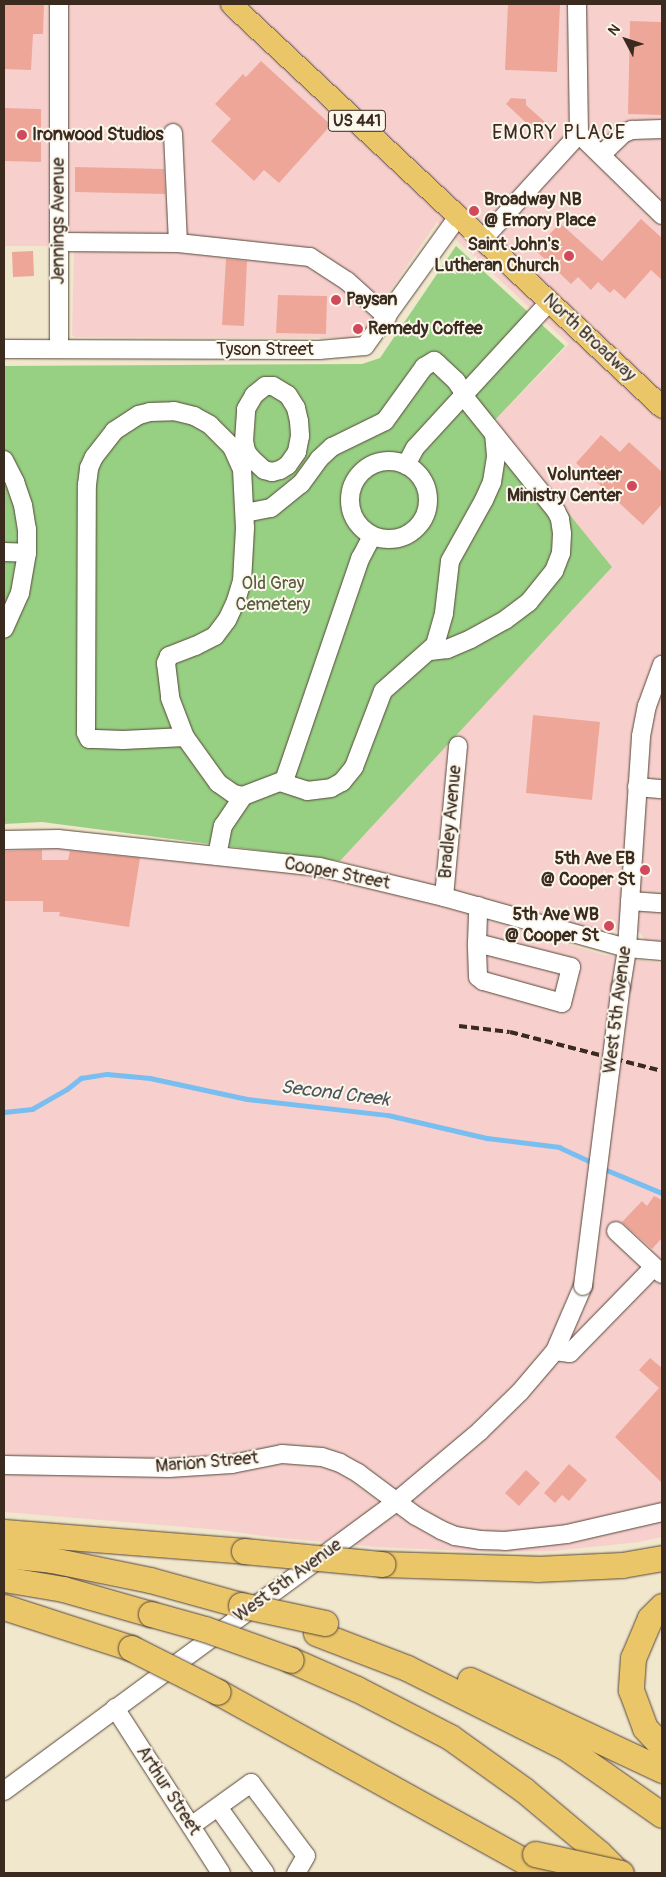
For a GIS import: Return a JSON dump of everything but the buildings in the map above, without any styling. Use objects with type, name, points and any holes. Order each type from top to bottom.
[{"type":"highway","points":[[4,1532],[382,1564],[537,1569],[622,1564],[662,1558]]},
{"type":"highway","points":[[4,1555],[52,1560],[150,1580],[421,1659],[662,1770]]},
{"type":"highway","points":[[4,1579],[63,1589],[205,1629],[291,1660],[357,1690],[450,1737],[524,1790],[600,1853],[620,1873]]},
{"type":"highway","points":[[662,1606],[650,1618],[633,1658],[631,1690],[645,1728],[662,1746]]},
{"type":"highway","points":[[4,1607],[131,1648],[218,1692],[463,1828],[539,1864],[620,1873]]},
{"type":"highway","points":[[320,1628],[407,1668],[565,1747],[662,1815]]},
{"type":"main road","name":"North Broadway","points":[[231,4],[484,238],[662,407]]},
{"type":"street","name":"Jennings Avenue","points":[[59,4],[59,349]]},
{"type":"street","points":[[484,238],[579,134],[577,4]]},
{"type":"street","points":[[601,154],[624,133],[632,130],[662,129]]},
{"type":"street","points":[[173,133],[178,243]]},
{"type":"street","points":[[579,134],[662,215]]},
{"type":"street","name":"Tyson Street","points":[[4,349],[147,350],[353,348],[365,346],[459,215]]},
{"type":"street","points":[[60,242],[178,243],[310,257],[348,281],[387,317]]},
{"type":"street","points":[[406,465],[415,448],[464,392],[550,301]]},
{"type":"street","points":[[245,513],[271,508],[301,484],[315,463],[332,447],[385,422],[396,410],[416,376],[430,362],[434,361],[464,392],[466,399],[539,488],[560,519],[562,534],[558,562],[544,586],[521,609],[463,642],[447,649],[430,651]]},
{"type":"street","points":[[185,737],[116,740],[89,739],[86,734],[89,468],[100,447],[114,431],[139,415],[161,411],[179,412],[202,420],[241,453],[264,470],[272,472],[280,470],[288,464],[297,452],[300,436],[298,413],[292,400],[281,389],[265,386],[250,402],[245,417],[241,453],[245,513],[242,581],[227,620],[215,636],[166,659],[170,698],[185,737],[218,783],[234,794],[243,796],[284,781],[307,791],[331,788],[342,782],[359,758],[383,691],[430,651],[439,635],[450,561],[492,482],[496,456],[494,434]]},
{"type":"street","points":[[4,460],[15,482],[23,505],[27,529],[27,553],[20,593],[4,629]]},
{"type":"street","points":[[382,462],[406,465],[416,472],[424,482],[428,493],[428,506],[425,517],[418,527],[408,535],[396,539],[372,536],[362,529],[355,519],[351,508],[350,496],[354,484],[370,466],[382,462]]},
{"type":"street","points":[[284,781],[360,559],[372,536]]},
{"type":"street","points":[[4,552],[27,553]]},
{"type":"street","name":"West 5th Avenue","points":[[4,1791],[397,1501],[480,1431],[514,1399],[555,1351],[583,1286],[627,948],[643,724],[652,691],[662,665]]},
{"type":"street","name":"Bradley Avenue","points":[[444,897],[458,746]]},
{"type":"street","points":[[637,787],[662,789]]},
{"type":"street","points":[[216,856],[223,826],[243,796]]},
{"type":"street","name":"Cooper Street","points":[[4,840],[58,839],[320,867],[444,897],[627,948],[662,951]]},
{"type":"street","points":[[630,901],[662,903]]},
{"type":"street","points":[[477,943],[571,967],[562,1003],[483,981],[478,977],[477,943],[478,906]]},
{"type":"street","points":[[555,1351],[570,1352],[658,1271],[616,1231]]},
{"type":"street","name":"Marion Street","points":[[4,1465],[169,1468],[223,1465],[282,1454],[302,1454],[340,1463],[416,1516],[455,1536],[505,1541],[587,1531],[662,1512]]},
{"type":"street","name":"Arthur Street","points":[[115,1708],[220,1873]]},
{"type":"street","points":[[191,1826],[251,1783],[306,1856],[296,1873]]},
{"type":"street","points":[[218,1807],[265,1873]]},
{"type":"shaded area","points":[[4,4],[662,4],[662,947],[648,944],[640,933],[610,930],[603,934],[340,861],[611,567],[494,421],[569,344],[437,222],[358,338],[75,337],[72,335],[74,250],[45,246],[4,246]]},
{"type":"shaded area","points":[[53,844],[222,863],[343,880],[463,912],[604,955],[662,963],[662,1537],[639,1542],[553,1551],[488,1552],[376,1547],[270,1537],[221,1530],[4,1512],[4,845]]},
{"type":"green space","name":"Old Gray Cemetery","points":[[456,246],[565,346],[494,421],[612,567],[340,861],[42,822],[4,824],[4,366],[362,364],[380,358]]},
{"type":"waterway","name":"Second Creek","points":[[4,1112],[32,1109],[67,1089],[81,1078],[107,1074],[150,1078],[247,1099],[388,1115],[487,1138],[559,1147],[595,1164]]},
{"type":"waterway","name":"Second Creek","points":[[602,1168],[662,1193]]},
{"type":"railway","points":[[459,1026],[510,1032],[662,1071]]},
{"type":"place","name":"Ironwood Studios","points":[[22,135]]},
{"type":"place","name":"Broadway NB @ Emory Place","points":[[474,211]]},
{"type":"place","name":"Saint John's Lutheran Church","points":[[569,256]]},
{"type":"place","name":"Paysan","points":[[336,300]]},
{"type":"place","name":"Remedy Coffee","points":[[358,329]]},
{"type":"place","name":"Volunteer Ministry Center","points":[[632,486]]},
{"type":"place","name":"5th Ave EB @ Cooper St","points":[[645,870]]},
{"type":"place","name":"5th Ave WB @ Cooper St","points":[[609,926]]},
{"type":"district","name":"EMORY PLACE","points":[[559,132]]}]
